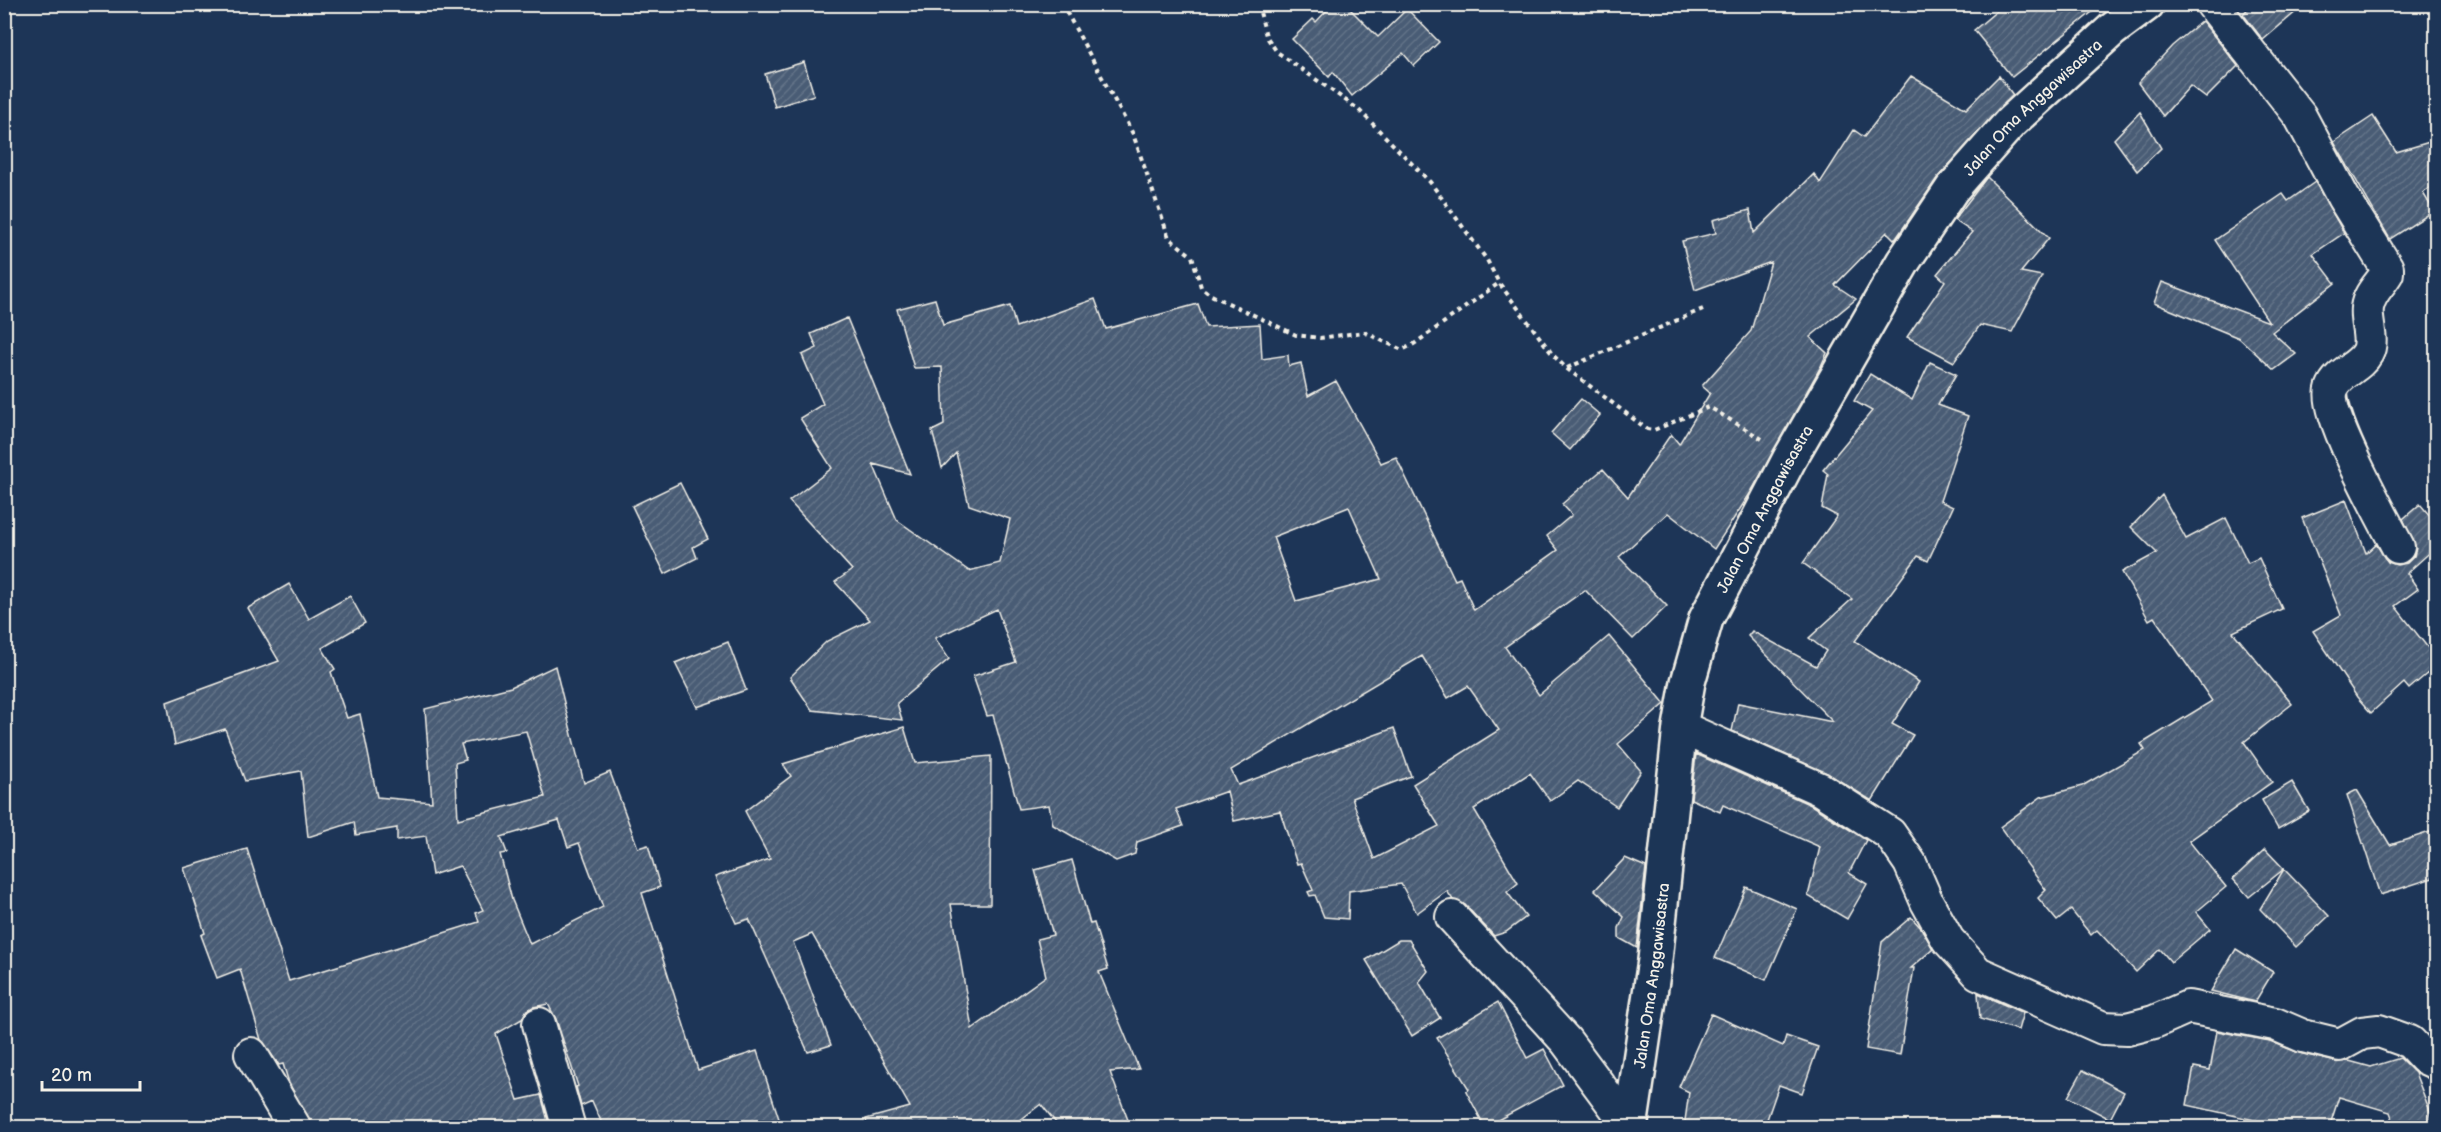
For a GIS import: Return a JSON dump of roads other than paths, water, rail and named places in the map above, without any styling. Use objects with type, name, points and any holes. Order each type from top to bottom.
[{"type":"main road","name":"Jalan Oma Anggawisastra","points":[[1630,1127],[1655,960],[1680,727],[1688,682],[1706,619],[1790,458],[1903,262],[1952,189],[2011,122],[2112,30],[2147,4]]},
{"type":"street","points":[[2212,4],[2300,116],[2343,197],[2387,268],[2387,273],[2368,303],[2369,347],[2367,354],[2340,376],[2331,395],[2331,406],[2339,428],[2398,547]]},
{"type":"street","points":[[1680,727],[1820,789],[1890,834],[1910,863],[1927,902],[1948,940],[1978,973],[2027,995],[2103,1028],[2127,1029],[2154,1022],[2188,1007],[2275,1024],[2304,1036],[2340,1045],[2362,1033],[2379,1031],[2410,1042],[2425,1058],[2436,1063]]},
{"type":"street","points":[[1452,916],[1566,1041],[1630,1127]]},
{"type":"street","points":[[539,1023],[569,1128]]},
{"type":"street","points":[[251,1054],[295,1128]]}]
